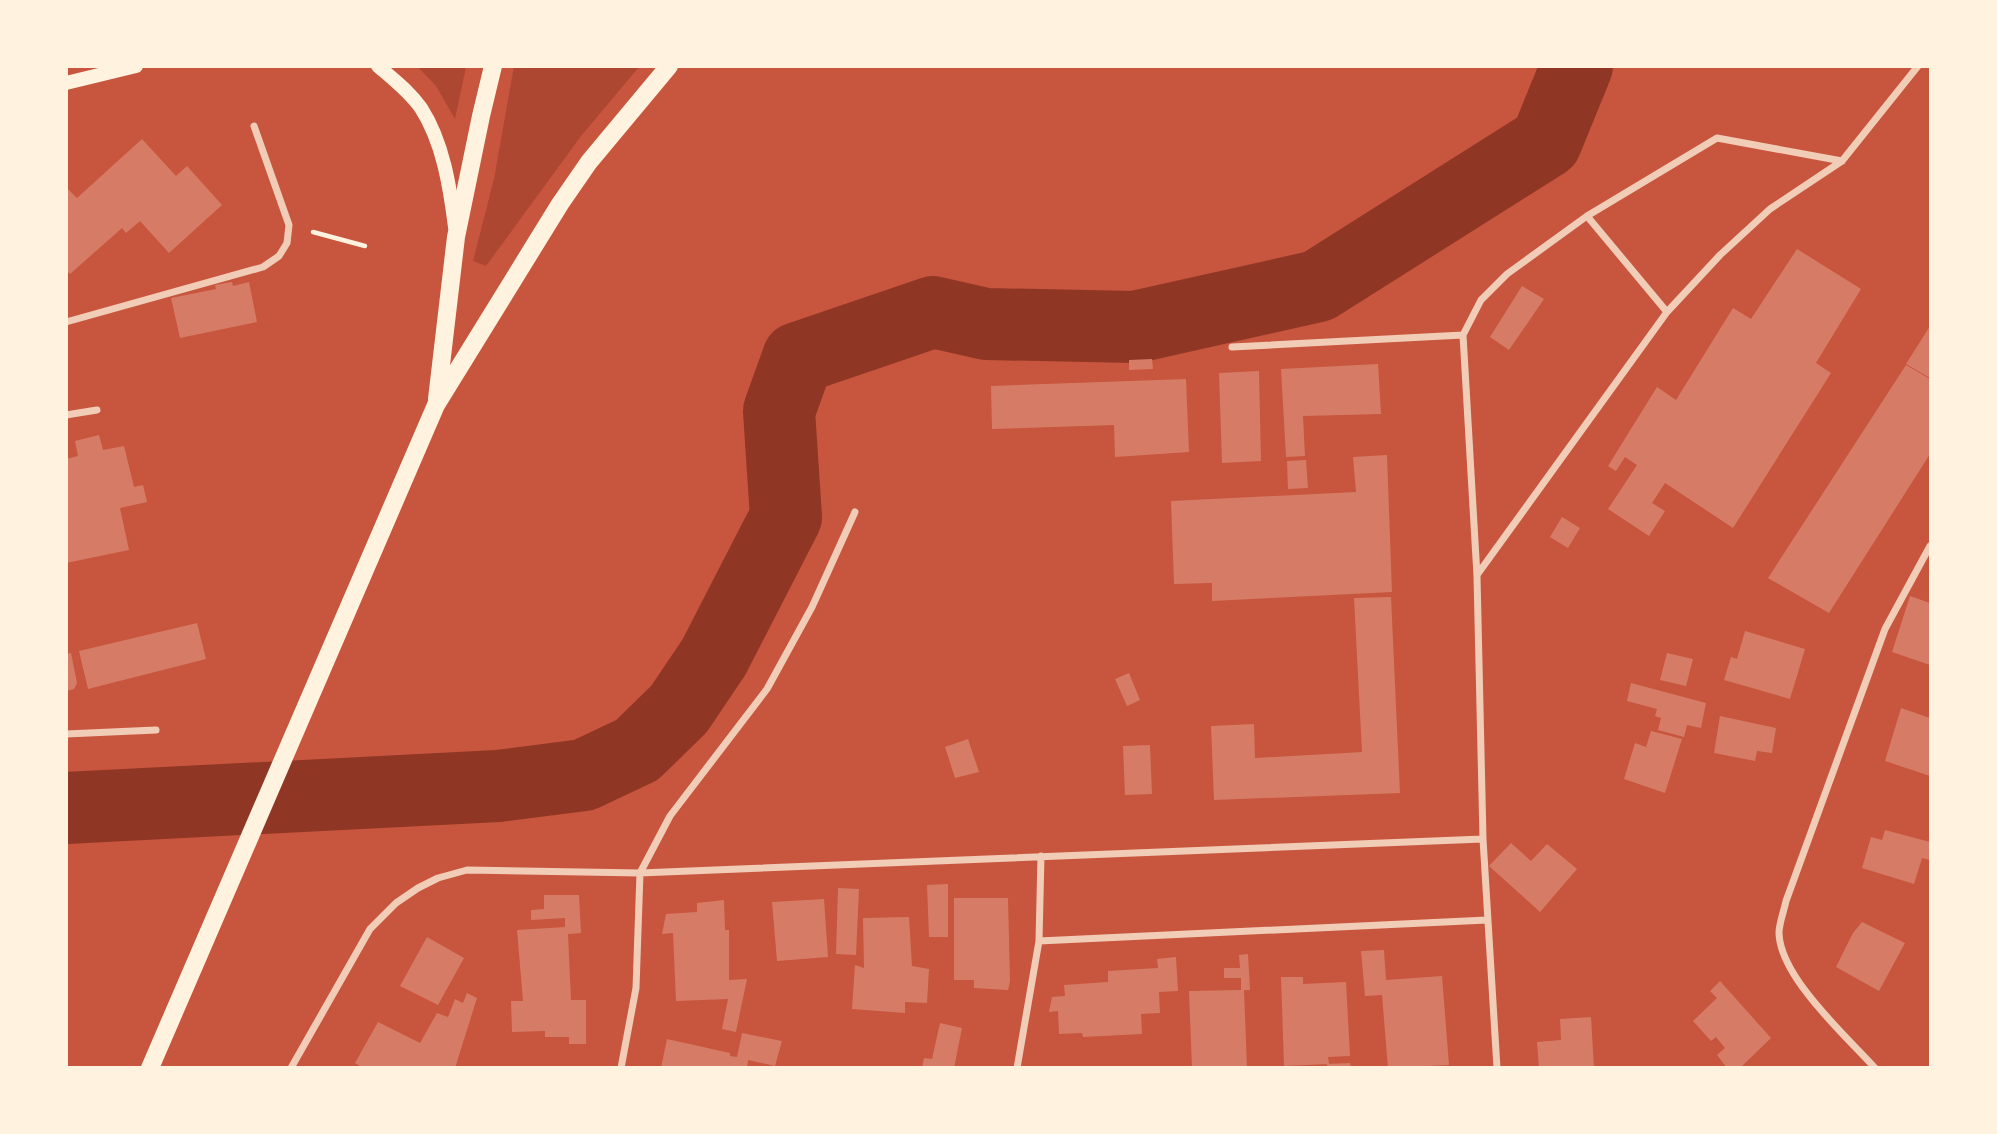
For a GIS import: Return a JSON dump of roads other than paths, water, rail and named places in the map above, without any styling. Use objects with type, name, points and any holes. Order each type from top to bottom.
[{"type":"main road","points":[[66,83],[135,66]]},
{"type":"main road","points":[[378,66],[402,86],[421,108],[436,139],[446,173],[456,237]]},
{"type":"main road","points":[[436,405],[456,237],[493,66]]},
{"type":"main road","points":[[150,1068],[436,405],[560,204],[589,162],[669,66]]},
{"type":"street","points":[[1476,576],[1667,312],[1720,254],[1770,209],[1842,161],[1919,66]]},
{"type":"street","points":[[66,322],[263,267],[279,256],[287,243],[289,225],[254,126]]},
{"type":"street","points":[[1497,1068],[1483,839],[1476,576],[1463,334],[1481,300],[1507,274],[1587,216],[1717,138],[1842,161]]},
{"type":"street","points":[[1587,216],[1667,312]]},
{"type":"street","points":[[1232,347],[1463,334]]},
{"type":"street","points":[[66,415],[97,410]]},
{"type":"street","points":[[621,1068],[635,988],[640,873],[670,816],[767,689],[812,607],[855,512]]},
{"type":"street","points":[[1875,1068],[1805,993],[1786,960],[1779,933],[1786,901],[1885,629],[1930,546]]},
{"type":"street","points":[[66,734],[156,730]]},
{"type":"street","points":[[291,1068],[370,929],[396,903],[418,888],[439,878],[467,870],[640,873],[1483,839]]},
{"type":"street","points":[[1017,1068],[1039,942],[1041,856]]},
{"type":"street","points":[[1039,942],[1487,920]]},
{"type":"waterway","points":[[66,808],[498,786],[584,775],[637,750],[679,709],[714,657],[786,517],[779,411],[798,358],[933,312],[986,324],[1135,327],[1318,286],[1546,142],[1577,66]]}]
